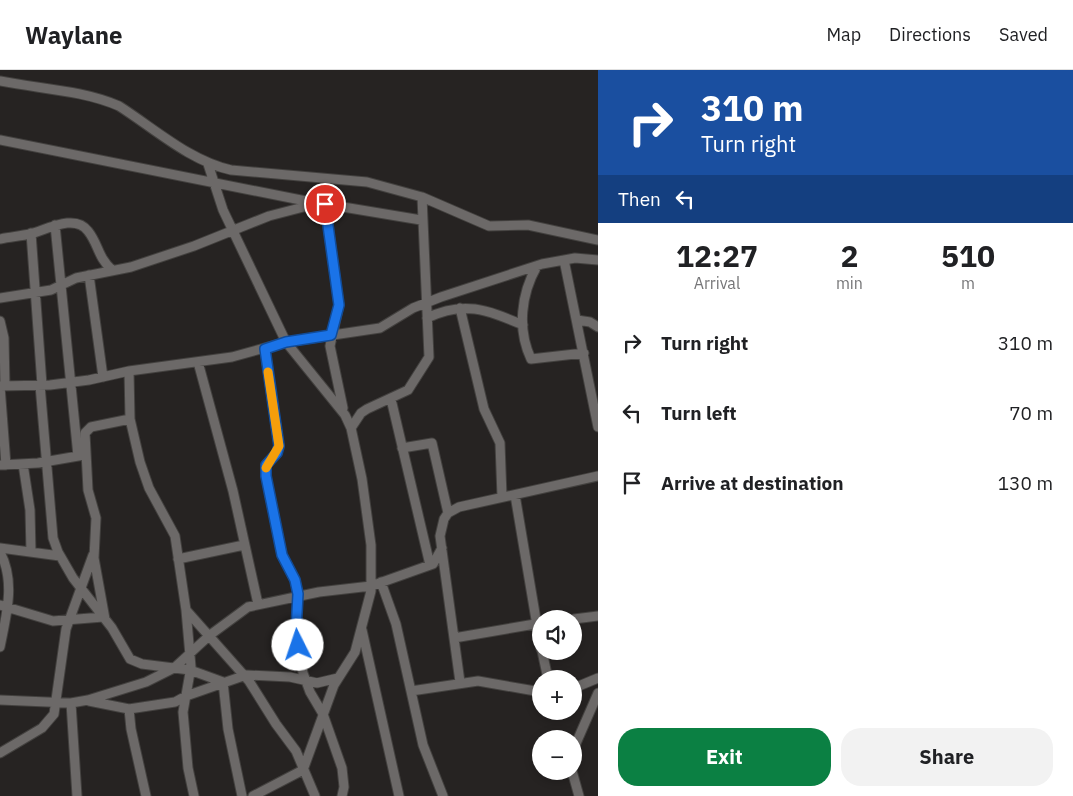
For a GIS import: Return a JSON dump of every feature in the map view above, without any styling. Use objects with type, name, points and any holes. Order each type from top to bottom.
[{"type":"street","points":[[0,81],[74,93],[119,106],[196,158],[208,164],[231,170],[367,182],[422,197],[489,226],[528,225],[598,240]]},
{"type":"street","points":[[0,140],[322,204],[421,220]]},
{"type":"street","points":[[208,164],[213,183],[233,231],[286,342],[345,415]]},
{"type":"street","points":[[351,428],[361,413],[367,409],[408,390],[427,361],[429,352],[421,220],[422,197]]},
{"type":"street","points":[[0,298],[36,294],[63,285],[76,278],[131,267],[166,256],[269,216],[322,204]]},
{"type":"street","points":[[253,796],[303,770],[338,678],[352,659],[371,586],[371,544],[362,479],[351,428],[345,415],[330,354],[331,335],[339,305],[322,204]]},
{"type":"street","points":[[0,239],[31,234],[55,225],[73,223],[82,225],[88,230],[99,256],[112,270]]},
{"type":"street","points":[[55,225],[63,285],[71,383],[88,490],[96,518],[94,553],[104,619]]},
{"type":"street","points":[[31,234],[46,462],[53,538],[60,556],[130,659],[142,664],[190,670],[223,682]]},
{"type":"street","points":[[2,386],[71,383],[130,371],[198,362],[265,349],[286,342],[380,328],[426,303],[538,266],[575,258],[598,260]]},
{"type":"street","points":[[564,260],[598,427]]},
{"type":"street","points":[[538,266],[523,302],[523,324],[529,357],[533,361],[584,353]]},
{"type":"street","points":[[89,275],[103,377]]},
{"type":"street","points":[[460,308],[484,409],[500,443],[502,497]]},
{"type":"street","points":[[427,318],[448,309],[482,309],[523,324]]},
{"type":"street","points":[[577,320],[590,322],[598,327]]},
{"type":"street","points":[[0,321],[4,338],[2,386],[3,465],[46,462],[82,456]]},
{"type":"street","points":[[265,349],[279,446],[277,453],[266,465],[266,476],[282,555],[295,580],[298,596],[296,631],[305,681],[323,714],[342,768],[344,786],[342,796]]},
{"type":"street","points":[[198,362],[228,473],[258,604]]},
{"type":"street","points":[[130,371],[130,420],[144,476],[172,529],[186,610],[191,655],[183,712],[194,796]]},
{"type":"street","points":[[391,399],[430,565]]},
{"type":"street","points":[[82,456],[85,433],[90,427],[130,420]]},
{"type":"street","points":[[402,448],[432,443],[448,513],[441,527],[442,548],[460,682]]},
{"type":"street","points":[[22,464],[30,510],[30,552]]},
{"type":"street","points":[[448,513],[474,502],[515,495],[598,476]]},
{"type":"street","points":[[515,495],[537,610]]},
{"type":"street","points":[[178,559],[244,545]]},
{"type":"street","points":[[0,700],[71,703],[88,700],[146,682],[174,668],[191,655],[210,635],[242,610],[258,604],[298,596],[371,586],[430,565],[438,557],[442,548]]},
{"type":"street","points":[[0,647],[8,571],[0,550],[60,556]]},
{"type":"street","points":[[0,753],[42,728],[54,714],[62,649],[68,621],[94,553]]},
{"type":"street","points":[[381,582],[396,624],[423,745],[443,796]]},
{"type":"street","points":[[3,606],[42,619],[68,621],[104,619]]},
{"type":"street","points":[[186,610],[246,676],[276,724],[296,751],[315,796]]},
{"type":"street","points":[[582,618],[598,616]]},
{"type":"street","points":[[454,638],[532,624]]},
{"type":"street","points":[[361,628],[399,796]]},
{"type":"street","points":[[88,700],[130,709],[175,702],[223,682],[246,676],[284,676],[305,681],[324,682],[338,678]]},
{"type":"street","points":[[582,685],[598,678]]},
{"type":"street","points":[[411,691],[478,680],[532,690]]},
{"type":"street","points":[[223,682],[228,729],[242,796]]},
{"type":"street","points":[[582,730],[598,693]]},
{"type":"street","points":[[71,703],[77,796]]},
{"type":"street","points":[[130,709],[131,729],[146,796]]},
{"type":"street","points":[[575,780],[580,796]]},
{"type":"slow traffic","points":[[266,468],[268,462],[277,453],[279,446],[268,372]]},
{"type":"route","points":[[298,645],[296,631],[298,594],[295,580],[283,559],[266,476],[266,465],[277,453],[279,440],[265,349],[286,342],[331,335],[339,305],[325,204]]}]
